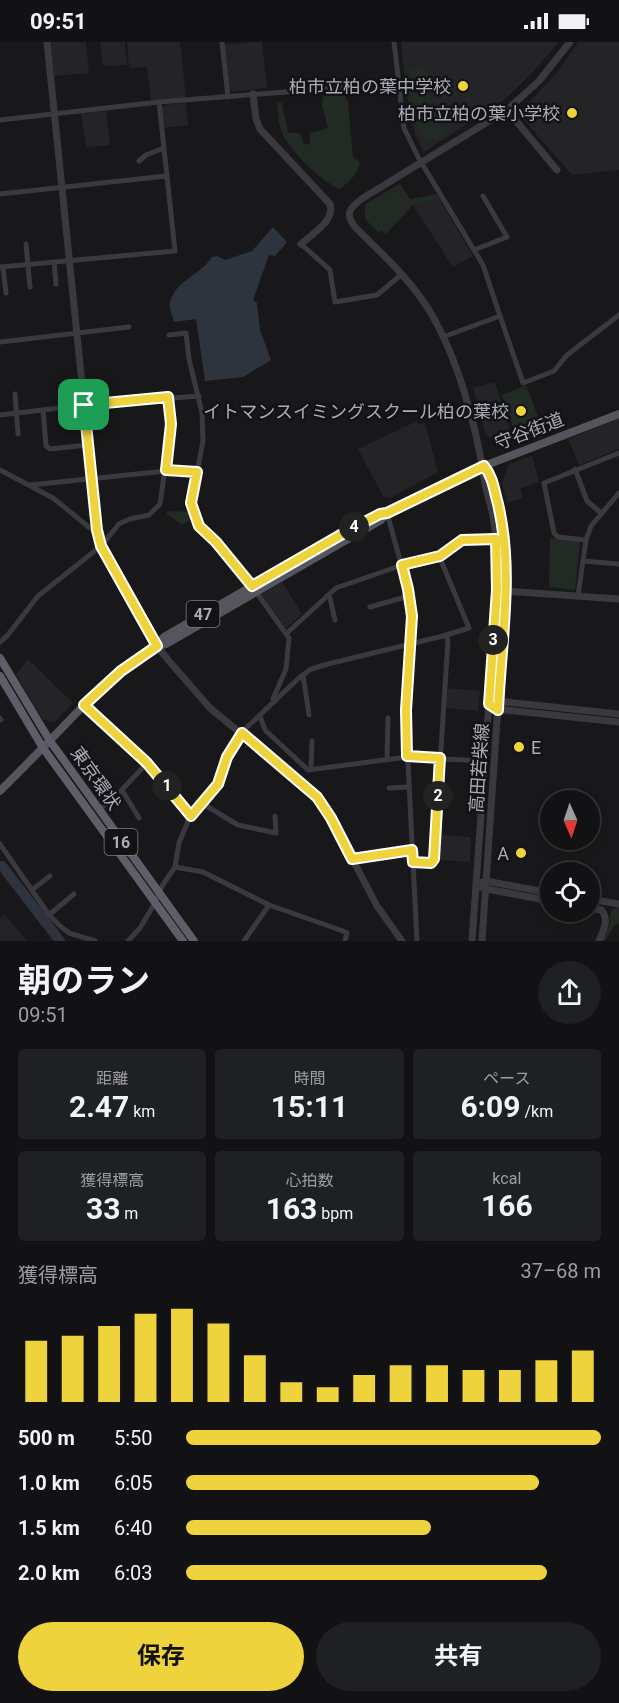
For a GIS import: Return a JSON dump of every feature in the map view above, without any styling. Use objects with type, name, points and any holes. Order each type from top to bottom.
[{"type":"highway","name":"東京環状","points":[[0,658],[46,744],[98,810],[194,941]]},
{"type":"highway","name":"東京環状","points":[[0,676],[183,941]]},
{"type":"main road","name":"守谷街道","points":[[0,791],[84,705],[121,671],[157,646],[166,644],[254,589],[381,520],[387,513],[484,466],[619,414]]},
{"type":"street","points":[[47,42],[97,530],[101,546],[168,662],[210,708],[317,797],[331,818],[377,906],[402,941]]},
{"type":"street","points":[[222,42],[228,97]]},
{"type":"street","points":[[394,42],[404,128],[422,163],[483,265],[523,383],[554,371],[567,355],[619,315]]},
{"type":"street","points":[[484,466],[456,367],[429,310],[402,274],[356,228],[350,220],[350,214],[354,204],[363,198],[507,110],[539,81],[570,42]]},
{"type":"street","points":[[0,120],[159,102],[349,87]]},
{"type":"street","points":[[254,94],[256,119],[260,129],[330,204],[332,211],[330,219],[301,243],[330,270],[335,302],[377,295],[402,274]]},
{"type":"street","points":[[6,293],[2,267],[175,251],[159,102]]},
{"type":"street","points":[[507,110],[557,170]]},
{"type":"street","points":[[139,161],[146,155],[164,148]]},
{"type":"street","points":[[0,194],[166,176]]},
{"type":"street","points":[[474,250],[507,237],[483,196]]},
{"type":"street","points":[[26,244],[30,287]]},
{"type":"street","points":[[54,262],[56,284]]},
{"type":"street","points":[[443,337],[500,316]]},
{"type":"street","points":[[0,342],[129,327]]},
{"type":"street","points":[[169,335],[186,333],[189,358],[202,413],[203,441],[191,503],[199,526],[216,542],[254,589],[289,638],[286,669],[273,699],[275,701]]},
{"type":"street","points":[[15,394],[18,434]]},
{"type":"street","points":[[0,414],[199,396]]},
{"type":"street","points":[[0,642],[38,596],[101,546],[119,524],[149,514],[160,504],[171,424],[168,397]]},
{"type":"street","points":[[43,410],[46,446],[50,449],[88,445]]},
{"type":"street","points":[[586,540],[558,537],[554,533],[544,487],[547,481],[619,453]]},
{"type":"street","name":"高田若柴線","points":[[472,941],[497,590],[496,539],[484,478],[484,466]]},
{"type":"street","name":"高田若柴線","points":[[482,941],[506,591],[506,548],[502,519],[491,475],[484,466]]},
{"type":"street","points":[[575,469],[587,501],[601,513]]},
{"type":"street","points":[[0,470],[53,498],[90,528],[97,530]]},
{"type":"street","points":[[30,485],[166,470],[197,472]]},
{"type":"street","points":[[578,596],[586,540],[591,526],[619,493]]},
{"type":"street","points":[[387,513],[402,565],[412,616],[406,717],[417,941]]},
{"type":"street","points":[[287,633],[336,588],[402,565],[440,556],[462,540],[496,539]]},
{"type":"street","points":[[128,941],[140,928],[175,867],[179,843],[191,816],[218,784],[227,757],[242,733],[303,675],[311,669],[328,664],[469,628],[440,558]]},
{"type":"street","points":[[583,561],[619,564]]},
{"type":"street","points":[[506,591],[619,599]]},
{"type":"street","points":[[327,596],[330,598],[335,620]]},
{"type":"street","points":[[370,607],[409,596]]},
{"type":"street","points":[[413,862],[428,864],[434,859],[448,640],[446,635]]},
{"type":"street","points":[[303,675],[309,716]]},
{"type":"street","points":[[489,704],[498,700],[619,714]]},
{"type":"street","points":[[489,704],[498,710],[619,722]]},
{"type":"street","points":[[84,705],[147,763],[191,816]]},
{"type":"street","points":[[260,716],[265,730],[308,770],[407,756],[484,762]]},
{"type":"street","points":[[387,718],[387,759]]},
{"type":"street","points":[[310,770],[312,741]]},
{"type":"street","points":[[98,810],[122,790],[147,763]]},
{"type":"street","points":[[388,788],[409,787]]},
{"type":"street","points":[[122,790],[138,818]]},
{"type":"street","points":[[203,804],[238,825],[276,833],[275,816]]},
{"type":"street","points":[[0,844],[49,915],[60,927],[69,933],[95,941]]},
{"type":"street","points":[[352,859],[412,850]]},
{"type":"street","points":[[175,867],[202,872],[269,905],[343,931],[347,933],[345,941]]},
{"type":"street","points":[[33,889],[50,876]]},
{"type":"street","points":[[476,884],[486,881],[540,891]]},
{"type":"street","points":[[476,884],[486,890],[540,899]]},
{"type":"street","points":[[49,915],[74,894]]},
{"type":"street","points":[[600,900],[617,903]]},
{"type":"street","points":[[599,941],[606,916],[617,903]]},
{"type":"street","points":[[244,941],[269,905]]},
{"type":"street","points":[[600,910],[606,916]]},
{"type":"shaded area","points":[[50,42],[86,42],[89,73],[54,76]]},
{"type":"shaded area","points":[[100,42],[125,42],[127,65],[103,66]]},
{"type":"shaded area","points":[[127,42],[180,42],[186,98],[151,101],[147,67],[129,68]]},
{"type":"shaded area","points":[[262,42],[267,88],[233,92],[229,88],[224,45]]},
{"type":"shaded area","name":"柏市立柏の葉中学校","points":[[401,42],[559,42],[505,99],[424,152],[415,134],[407,99]]},
{"type":"shaded area","name":"柏市立柏の葉小学校","points":[[578,42],[619,42],[619,170],[572,175],[524,120],[525,106],[557,73]]},
{"type":"shaded area","points":[[427,68],[431,105],[445,132],[428,144],[413,119],[407,70]]},
{"type":"shaded area","points":[[344,92],[348,102],[353,157],[360,162],[350,181],[340,189],[315,172],[290,146],[281,130],[277,102],[282,103],[288,133],[300,133],[304,145],[310,143],[310,133],[328,128],[322,104],[324,93]]},
{"type":"shaded area","points":[[186,103],[188,125],[164,128],[162,108],[165,105]]},
{"type":"shaded area","points":[[106,111],[110,145],[86,147],[81,113]]},
{"type":"shaded area","points":[[400,184],[410,199],[437,194],[440,200],[413,205],[386,234],[382,230],[379,233],[365,219],[365,204]]},
{"type":"shaded area","points":[[440,200],[473,256],[453,267],[413,205]]},
{"type":"shaded area","points":[[273,227],[287,242],[275,256],[269,255],[253,300],[257,303],[260,330],[271,360],[243,377],[205,381],[196,319],[174,322],[170,305],[173,295],[212,257],[217,256],[225,260],[252,251]]},
{"type":"shaded area","points":[[495,382],[513,438],[499,443],[486,435],[473,388]]},
{"type":"shaded area","name":"イトマンスイミングスクール柏の葉校","points":[[526,385],[542,427],[516,437],[502,395]]},
{"type":"shaded area","points":[[619,418],[619,449],[579,465],[568,439]]},
{"type":"shaded area","points":[[415,422],[425,423],[438,472],[390,498],[383,496],[358,449]]},
{"type":"shaded area","points":[[532,456],[539,482],[520,489],[523,498],[507,503],[502,483],[509,464]]},
{"type":"shaded area","points":[[167,511],[191,512],[192,519],[182,525],[167,514]]},
{"type":"shaded area","points":[[550,538],[578,540],[580,543],[575,590],[549,587]]},
{"type":"shaded area","points":[[282,582],[302,614],[286,628],[260,595]]},
{"type":"shaded area","points":[[28,659],[73,703],[54,722],[43,720],[16,675]]},
{"type":"shaded area","points":[[448,688],[480,691],[478,711],[446,708]]},
{"type":"shaded area","points":[[439,835],[471,837],[470,862],[438,860]]},
{"type":"shaded area","points":[[613,908],[619,908],[619,923],[603,941],[610,923]]},
{"type":"shaded area","points":[[5,914],[27,941],[0,941],[0,918]]},
{"type":"waterway","points":[[2,866],[60,941]]},
{"type":"place","name":"柏市立柏の葉中学校","points":[[463,86]]},
{"type":"place","name":"柏市立柏の葉小学校","points":[[572,113]]},
{"type":"place","name":"イトマンスイミングスクール柏の葉校","points":[[521,411]]},
{"type":"place","name":"E","points":[[519,747]]},
{"type":"place","name":"A","points":[[521,853]]},
{"type":"route","points":[[168,397],[171,424],[166,470],[197,472],[191,503],[199,526],[216,542],[252,586],[351,529],[429,491],[484,466],[491,475],[502,519],[506,557],[498,710],[489,704],[497,590],[496,539],[462,540],[440,556],[402,565],[412,616],[406,710],[407,756],[440,758],[434,859],[431,863],[413,862],[412,850],[352,859],[331,818],[317,797],[242,733],[227,757],[218,784],[191,816],[147,763],[84,705],[111,679],[157,646],[101,546],[97,530],[84,405],[168,397]]}]
